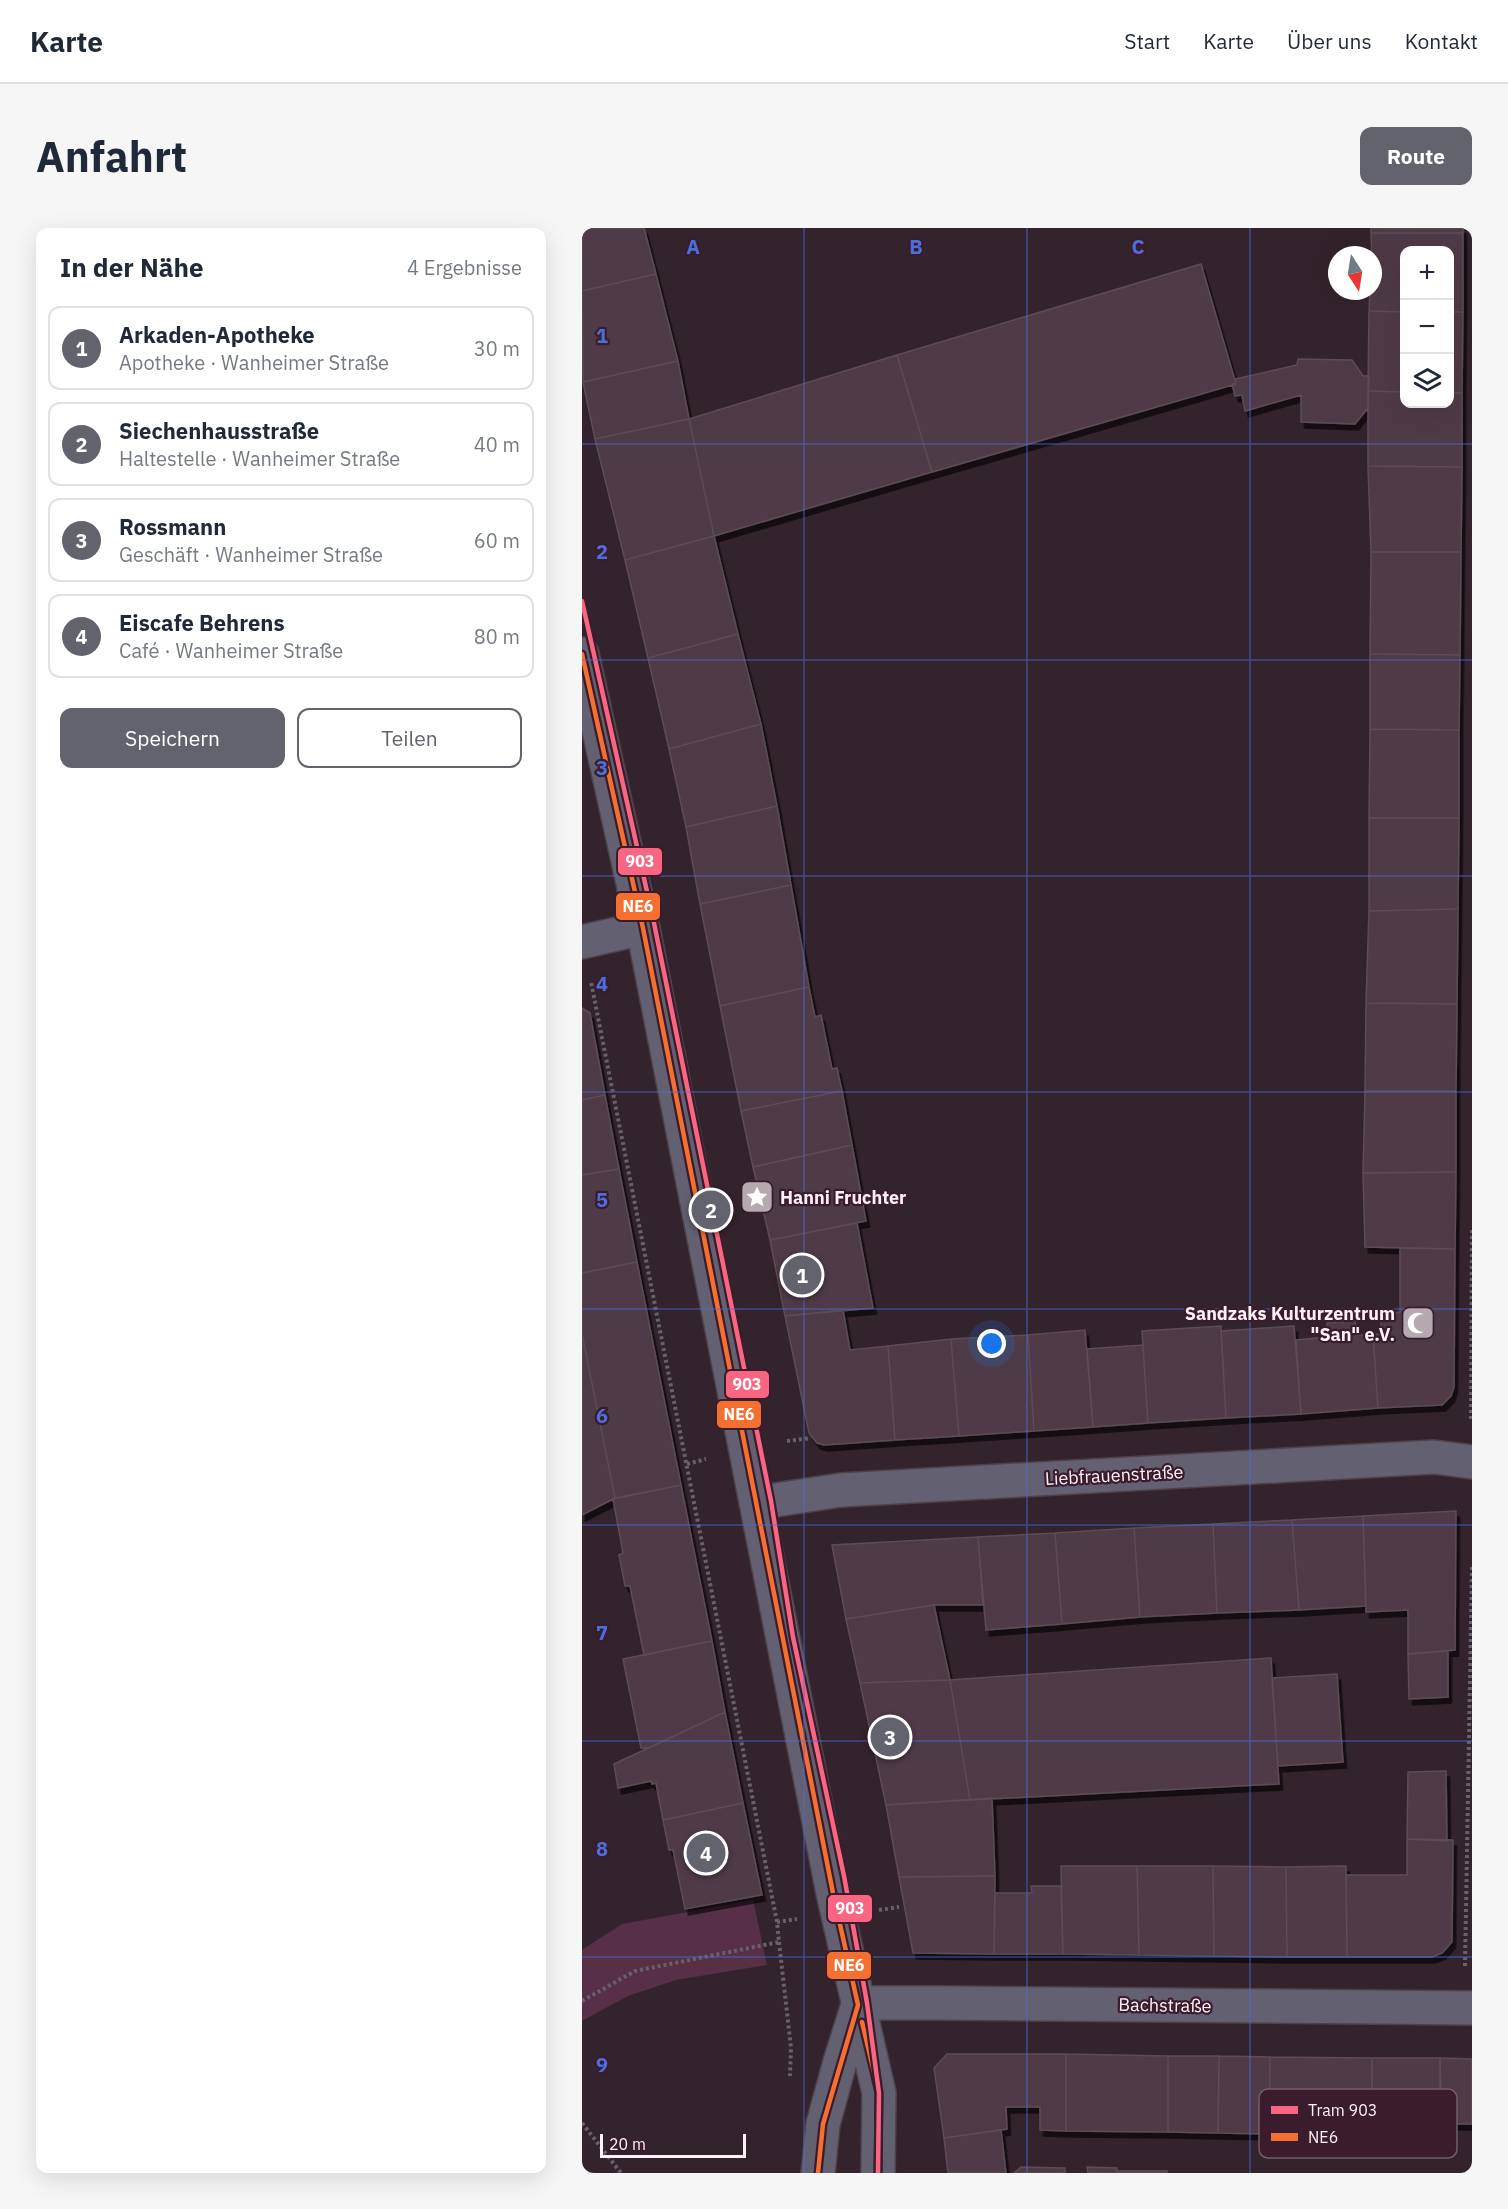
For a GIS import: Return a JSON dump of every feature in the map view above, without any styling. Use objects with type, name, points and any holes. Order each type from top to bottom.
[{"type":"street","points":[[582,654],[643,928],[835,1904],[879,2093],[878,2173]]},
{"type":"street","points":[[582,942],[643,928]]},
{"type":"street","name":"Liebfrauenstraße","points":[[756,1503],[841,1490],[1434,1457],[1472,1462]]},
{"type":"street","name":"Bachstraße","points":[[858,2005],[941,2003],[1472,2008]]},
{"type":"street","points":[[818,2173],[823,2124],[858,2005]]},
{"type":"path","points":[[582,942],[770,1887],[779,1942],[790,2048],[790,2079]]},
{"type":"path","points":[[1471,1427],[1472,1228]]},
{"type":"path","points":[[792,1440],[811,1438]]},
{"type":"path","points":[[1464,1969],[1472,1566]]},
{"type":"path","points":[[582,2001],[635,1971],[779,1942]]},
{"type":"path","points":[[582,2122],[621,2173]]},
{"type":"shaded area","points":[[753,1900],[767,1965],[676,1980],[628,1996],[582,2021],[582,1950],[622,1924]]},
{"type":"building","points":[[582,228],[644,228],[656,274],[582,291]]},
{"type":"building","points":[[1371,228],[1463,228],[1463,233],[1371,233]]},
{"type":"building","points":[[1371,233],[1463,233],[1463,312],[1454,312],[1454,246],[1400,246],[1400,312],[1369,311],[1370,300],[1382,300],[1382,246],[1371,246]]},
{"type":"building","points":[[1201,264],[1236,384],[932,472],[897,355]]},
{"type":"building","points":[[656,274],[678,361],[583,382],[582,291]]},
{"type":"building","points":[[1369,311],[1400,312],[1400,392],[1368,391]]},
{"type":"building","points":[[1454,312],[1463,312],[1462,393],[1454,393]]},
{"type":"building","points":[[897,355],[932,472],[714,536],[689,419]]},
{"type":"building","points":[[1298,359],[1352,360],[1363,376],[1369,376],[1368,408],[1355,424],[1301,422],[1301,395],[1245,411],[1242,395],[1235,396],[1232,384],[1236,384],[1235,379],[1297,365]]},
{"type":"building","points":[[678,361],[689,419],[595,439],[583,382]]},
{"type":"building","points":[[1368,391],[1400,392],[1400,408],[1454,408],[1454,393],[1462,393],[1462,467],[1368,466]]},
{"type":"building","points":[[689,419],[714,536],[625,560],[595,439]]},
{"type":"building","points":[[1368,466],[1462,467],[1461,552],[1371,552]]},
{"type":"building","points":[[714,536],[738,634],[648,658],[625,560]]},
{"type":"building","points":[[1371,552],[1461,552],[1460,655],[1370,654]]},
{"type":"building","points":[[738,634],[761,724],[669,749],[648,658]]},
{"type":"building","points":[[1370,654],[1460,655],[1459,730],[1370,729]]},
{"type":"building","points":[[761,724],[777,806],[686,827],[669,749]]},
{"type":"building","points":[[1370,729],[1459,730],[1459,818],[1369,818]]},
{"type":"building","points":[[777,806],[791,885],[700,904],[686,827]]},
{"type":"building","points":[[1369,818],[1459,818],[1458,909],[1369,911]]},
{"type":"building","points":[[791,885],[809,987],[720,1006],[700,904]]},
{"type":"building","points":[[1458,909],[1457,1004],[1366,1003],[1369,911]]},
{"type":"building","points":[[809,987],[815,1017],[821,1015],[832,1069],[837,1068],[842,1091],[741,1111],[720,1006]]},
{"type":"building","points":[[1366,1003],[1457,1004],[1456,1091],[1365,1091]]},
{"type":"building","points":[[582,1008],[590,1013],[605,1095],[582,1100]]},
{"type":"building","points":[[842,1091],[852,1145],[753,1167],[741,1111]]},
{"type":"building","points":[[1365,1091],[1456,1091],[1456,1172],[1363,1173]]},
{"type":"building","points":[[605,1095],[619,1169],[582,1175],[582,1100]]},
{"type":"building","points":[[852,1145],[866,1221],[770,1240],[753,1167]]},
{"type":"building","points":[[619,1169],[637,1262],[582,1273],[582,1175]]},
{"type":"building","points":[[1456,1172],[1455,1249],[1365,1247],[1363,1173]]},
{"type":"building","points":[[857,1223],[873,1308],[785,1316],[770,1240]]},
{"type":"building","name":"Sandzaks Kulturzentrum \"San\" e.V.","points":[[1400,1248],[1455,1249],[1454,1387],[1451,1396],[1442,1405],[1378,1408],[1373,1335],[1381,1334],[1381,1313],[1400,1312]]},
{"type":"building","points":[[637,1262],[681,1485],[615,1498],[582,1334],[582,1273]]},
{"type":"building","points":[[843,1310],[850,1350],[888,1346],[895,1440],[824,1445],[817,1443],[809,1433],[785,1316]]},
{"type":"building","points":[[1355,1321],[1356,1335],[1373,1335],[1378,1408],[1301,1414],[1296,1340],[1327,1337],[1327,1323]]},
{"type":"building","points":[[1221,1326],[1226,1418],[1148,1423],[1142,1331]]},
{"type":"building","points":[[1294,1326],[1301,1414],[1226,1418],[1221,1331]]},
{"type":"building","points":[[1085,1330],[1093,1427],[1034,1431],[1028,1335]]},
{"type":"building","points":[[582,1334],[615,1498],[582,1515]]},
{"type":"building","points":[[1028,1335],[1034,1431],[959,1436],[951,1339]]},
{"type":"building","points":[[951,1339],[959,1436],[895,1440],[888,1346]]},
{"type":"building","points":[[1143,1345],[1148,1423],[1093,1427],[1087,1349]]},
{"type":"building","points":[[681,1485],[712,1641],[644,1655],[630,1586],[625,1586],[619,1555],[623,1553],[613,1499]]},
{"type":"building","points":[[1456,1511],[1455,1650],[1408,1654],[1408,1610],[1366,1612],[1363,1516]]},
{"type":"building","points":[[1363,1516],[1366,1606],[1299,1610],[1292,1520]]},
{"type":"building","points":[[1292,1520],[1299,1610],[1217,1613],[1213,1524]]},
{"type":"building","points":[[1213,1524],[1217,1613],[1140,1617],[1134,1528]]},
{"type":"building","points":[[1134,1528],[1140,1617],[1062,1624],[1055,1533]]},
{"type":"building","points":[[1055,1533],[1062,1624],[986,1630],[978,1537]]},
{"type":"building","points":[[978,1537],[983,1605],[934,1605],[846,1619],[832,1545]]},
{"type":"building","points":[[934,1605],[950,1680],[860,1683],[846,1619]]},
{"type":"building","points":[[712,1641],[725,1712],[649,1748],[641,1748],[623,1659]]},
{"type":"building","points":[[1448,1651],[1448,1697],[1409,1699],[1408,1654]]},
{"type":"building","points":[[1271,1658],[1279,1784],[970,1800],[950,1680]]},
{"type":"building","points":[[1337,1674],[1343,1762],[1278,1766],[1272,1678]]},
{"type":"building","points":[[950,1680],[970,1800],[886,1805],[860,1683]]},
{"type":"building","points":[[725,1712],[743,1803],[663,1820],[656,1783],[652,1784],[651,1781],[618,1788],[614,1764]]},
{"type":"building","points":[[1446,1771],[1447,1841],[1407,1839],[1408,1772]]},
{"type":"building","points":[[992,1798],[995,1876],[899,1877],[886,1805]]},
{"type":"building","points":[[743,1803],[762,1895],[685,1909],[673,1850],[669,1850],[663,1820]]},
{"type":"building","points":[[1407,1839],[1453,1840],[1452,1942],[1442,1953],[1432,1957],[1347,1957],[1346,1875],[1407,1875]]},
{"type":"building","points":[[1061,1866],[1137,1866],[1139,1955],[1063,1954]]},
{"type":"building","points":[[1137,1866],[1213,1866],[1214,1956],[1139,1955]]},
{"type":"building","points":[[1213,1866],[1286,1867],[1287,1957],[1214,1956]]},
{"type":"building","points":[[1346,1866],[1347,1957],[1287,1957],[1286,1867]]},
{"type":"building","points":[[995,1876],[994,1954],[913,1953],[899,1877]]},
{"type":"building","points":[[1031,1886],[1061,1886],[1063,1954],[994,1954],[995,1893],[1032,1893]]},
{"type":"building","points":[[947,2054],[1066,2054],[1066,2131],[1040,2130],[1040,2107],[1006,2107],[1007,2129],[944,2138],[934,2068]]},
{"type":"building","points":[[1066,2054],[1168,2056],[1168,2132],[1066,2131]]},
{"type":"building","points":[[1168,2056],[1219,2056],[1218,2133],[1168,2132]]},
{"type":"building","points":[[1219,2056],[1270,2057],[1270,2089],[1259,2089],[1259,2134],[1218,2133]]},
{"type":"building","points":[[1270,2057],[1372,2058],[1372,2089],[1270,2089]]},
{"type":"building","points":[[1372,2058],[1440,2058],[1440,2089],[1372,2089]]},
{"type":"building","points":[[1440,2058],[1472,2059],[1472,2124],[1457,2124],[1457,2089],[1441,2089]]},
{"type":"building","points":[[1001,2130],[1006,2173],[948,2173],[944,2138]]},
{"type":"building","points":[[1021,2167],[1065,2168],[1065,2173],[1014,2173]]},
{"type":"building","points":[[1087,2167],[1117,2168],[1117,2173],[1088,2173]]},
{"type":"building","points":[[1117,2171],[1167,2171],[1167,2173],[1117,2173]]},
{"type":"tram line","name":"903","points":[[582,601],[654,923],[771,1501],[793,1637],[844,1876],[867,2003],[879,2093],[878,2173]]},
{"type":"transit line","name":"NE6","points":[[582,654],[643,928],[833,1893],[858,2005],[823,2124],[818,2173]]},
{"type":"transit line","name":"NE6","points":[[862,2022],[879,2093],[878,2173]]},
{"type":"place","name":"Hanni Fruchter","points":[[757,1197]]},
{"type":"place","name":"Siechenhausstraße","points":[[711,1210]]},
{"type":"place","name":"Arkaden-Apotheke","points":[[802,1275]]},
{"type":"place","name":"Sandzaks Kulturzentrum \"San\" e.V.","points":[[1418,1323]]},
{"type":"place","name":"Rossmann","points":[[890,1737]]},
{"type":"place","name":"Eiscafe Behrens","points":[[706,1853]]}]
